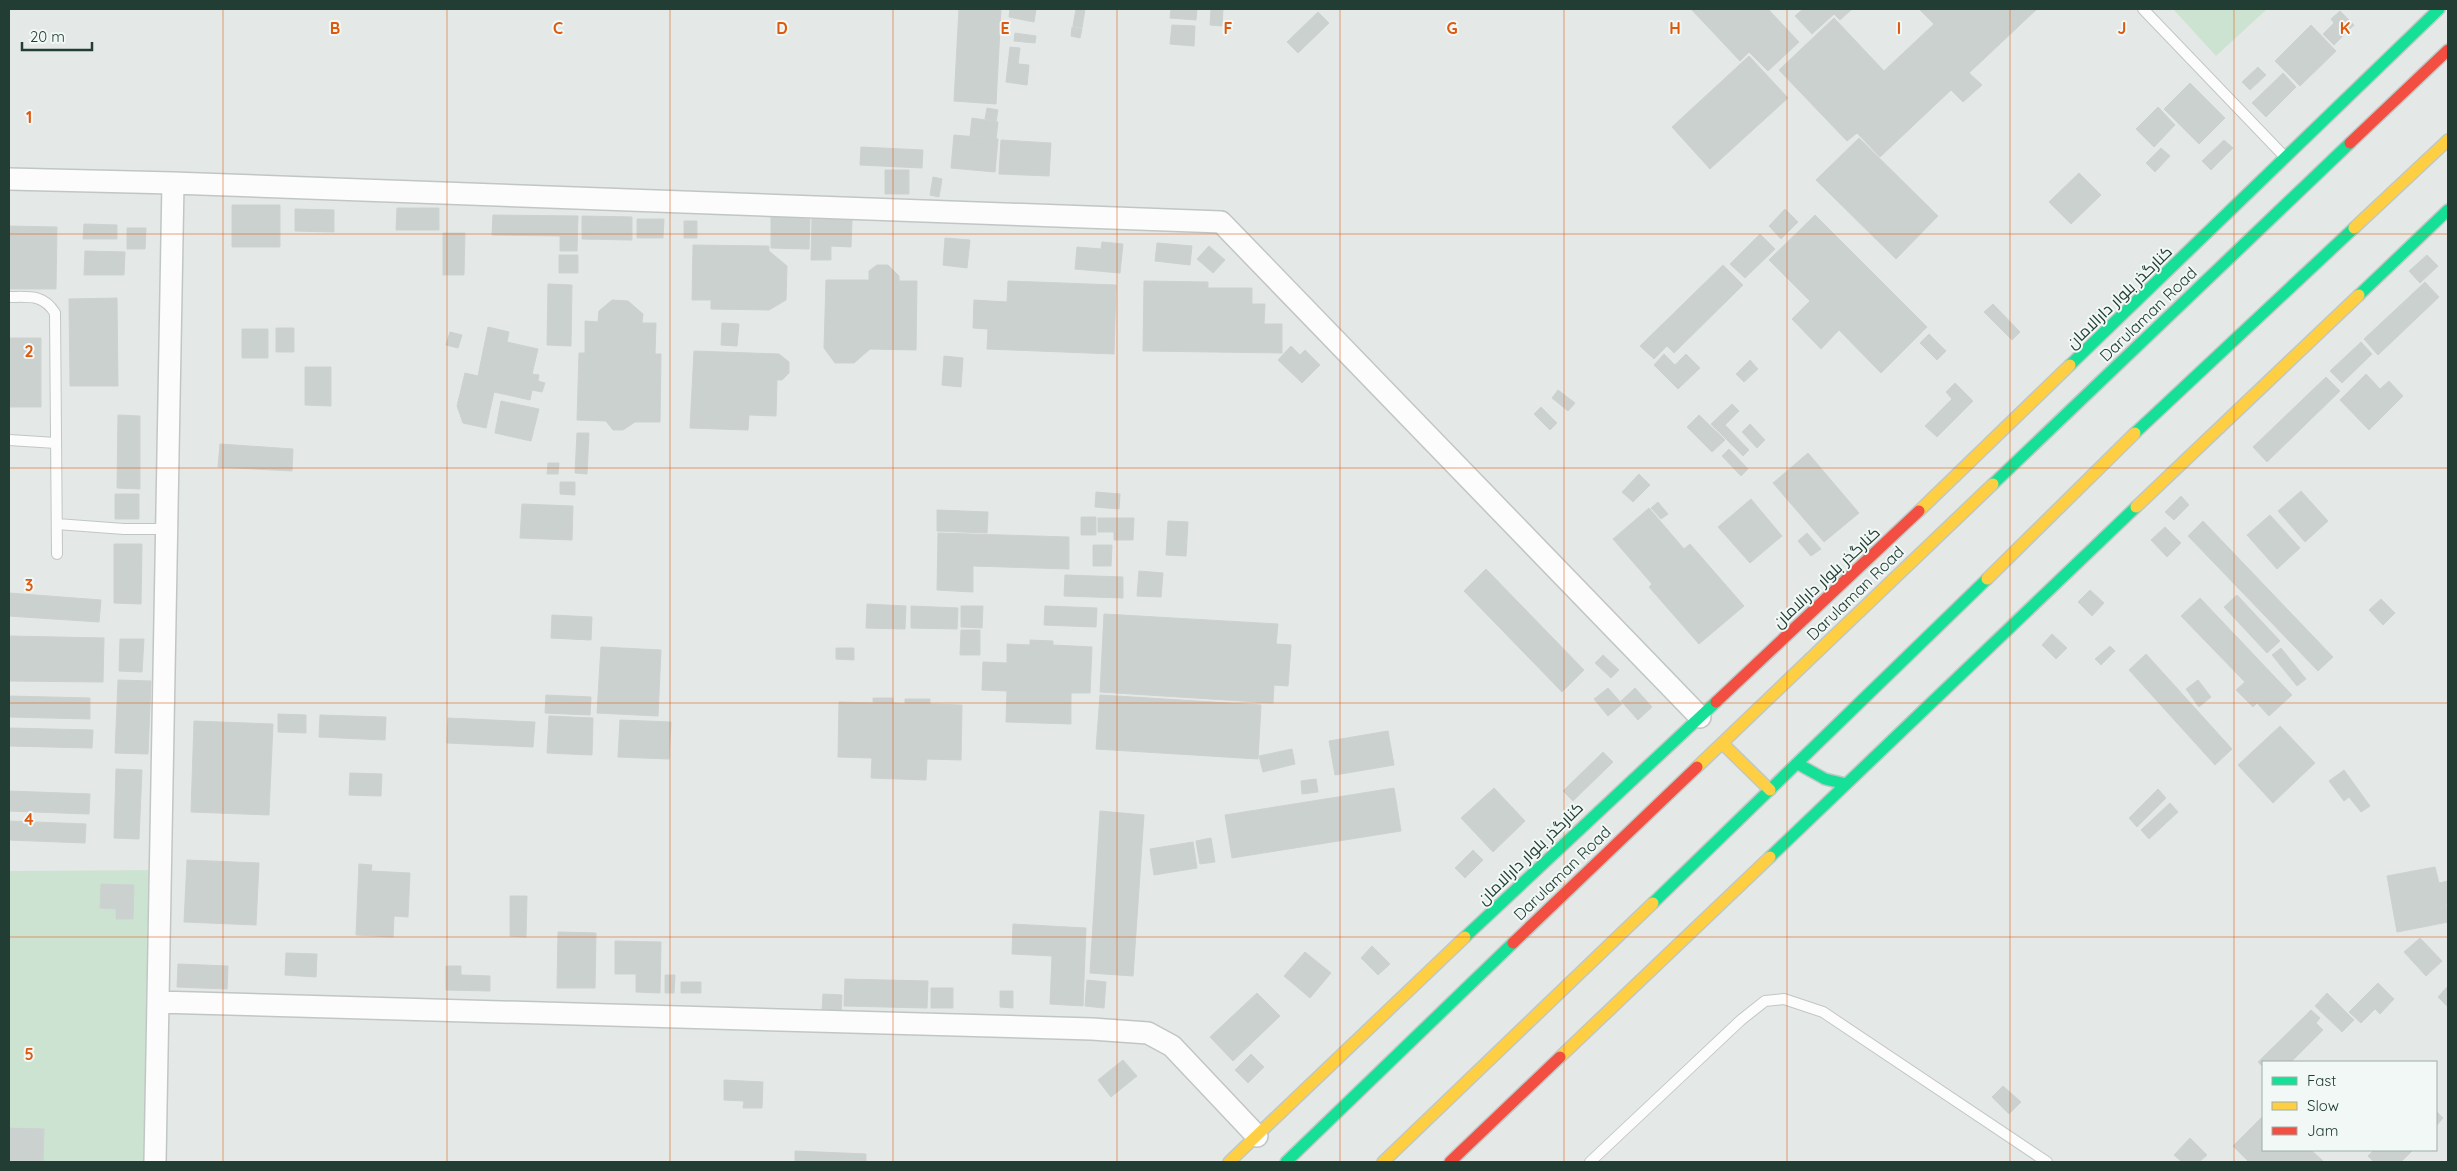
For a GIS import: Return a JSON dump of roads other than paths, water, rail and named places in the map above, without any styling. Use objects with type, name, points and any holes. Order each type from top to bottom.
[{"type":"main road","name":"کنارگذر بلوار دارالامان","points":[[1229,1162],[1852,576],[2439,9]]},
{"type":"main road","name":"Darulaman Road","points":[[1286,1162],[2448,50]]},
{"type":"main road","points":[[1383,1162],[1798,764],[2145,424],[2448,140]]},
{"type":"main road","points":[[1450,1162],[2448,210]]},
{"type":"main road","points":[[1722,743],[1770,790]]},
{"type":"main road","points":[[1798,764],[1825,779],[1846,784]]},
{"type":"street","points":[[9,179],[173,183],[1221,222],[1700,717]]},
{"type":"street","points":[[155,1162],[173,183]]},
{"type":"street","points":[[158,1002],[1082,1029],[1148,1033],[1172,1046],[1257,1136]]},
{"type":"lane","points":[[2143,9],[2285,158]]},
{"type":"lane","points":[[9,297],[37,298],[48,302],[55,313],[57,554]]},
{"type":"lane","points":[[9,440],[56,443]]},
{"type":"lane","points":[[57,524],[124,529],[167,529]]},
{"type":"lane","points":[[1590,1162],[1741,1020],[1765,1001],[1784,999],[1823,1012],[2047,1162]]}]
